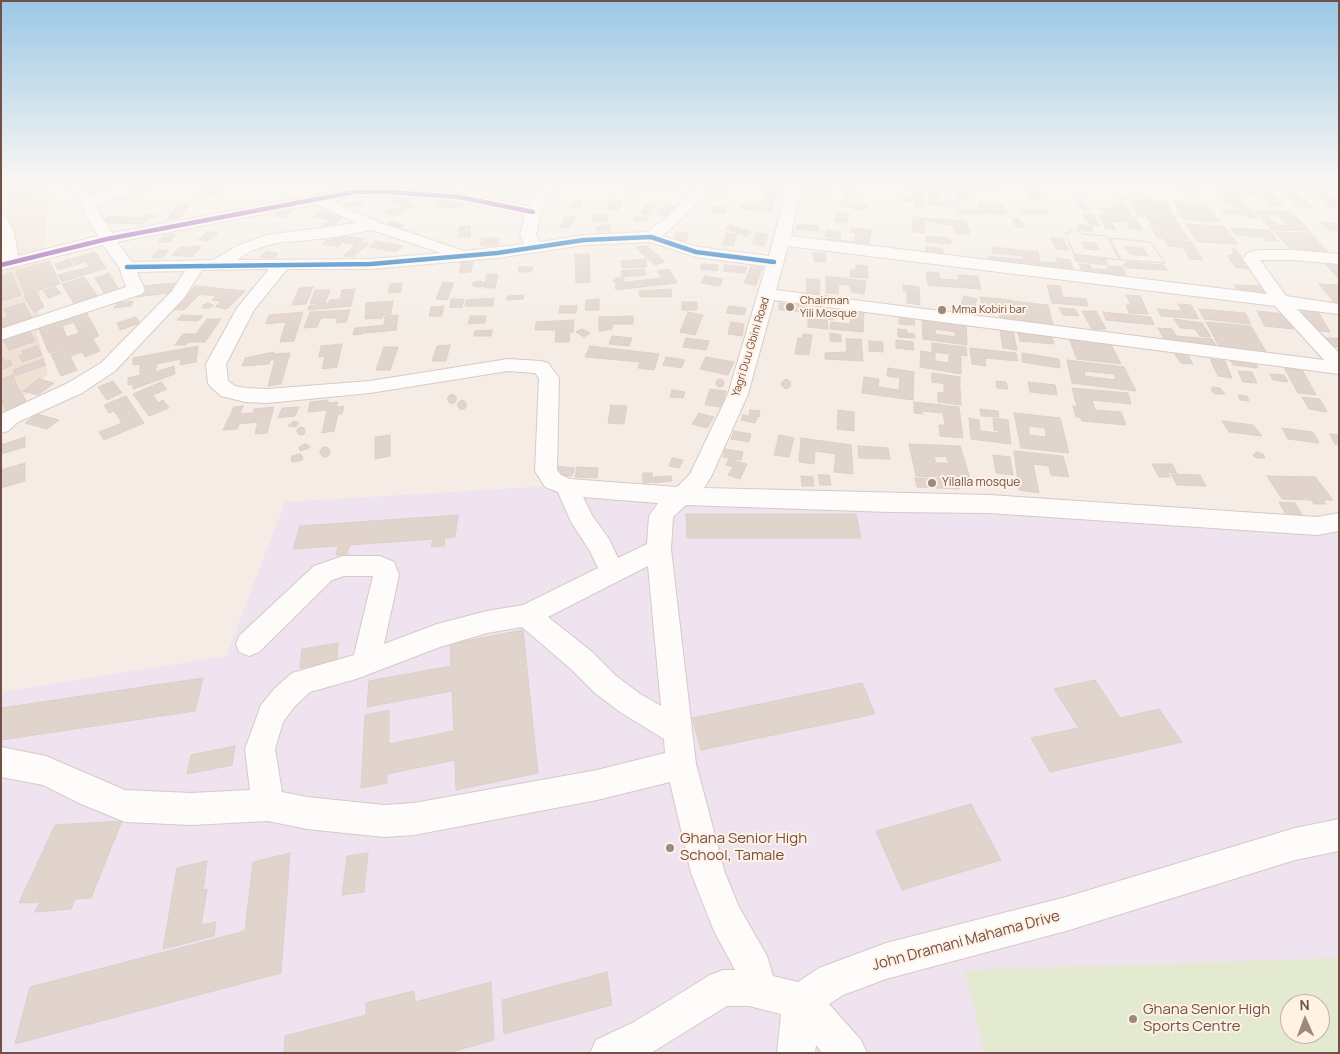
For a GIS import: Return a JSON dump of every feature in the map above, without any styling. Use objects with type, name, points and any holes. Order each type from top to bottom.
[{"type":"street","points":[[6,233],[6,264],[138,233]]},
{"type":"street","points":[[1,335],[134,292],[136,290],[128,267],[104,233]]},
{"type":"street","points":[[4,421],[75,388],[108,367],[138,333],[207,265],[273,238],[327,233]]},
{"type":"street","points":[[398,233],[465,255]]},
{"type":"street","points":[[528,233],[533,248]]},
{"type":"street","points":[[651,237],[656,233]]},
{"type":"street","name":"Yagri Duu Gbini Road","points":[[757,990],[754,969],[726,920],[708,873],[680,764],[659,549],[661,516],[667,507],[693,486],[700,477],[734,402],[759,325],[774,262],[783,233]]},
{"type":"street","points":[[128,267],[371,264],[533,248],[584,240],[651,237],[696,252],[774,262]]},
{"type":"street","points":[[782,240],[1170,286],[1339,309]]},
{"type":"street","points":[[1339,259],[1293,255],[1253,256],[1251,259],[1281,302],[1339,366]]},
{"type":"street","points":[[283,264],[239,319],[216,364],[218,383],[228,391],[246,395],[267,396],[370,387],[508,365],[541,367],[549,378],[546,471],[553,481],[567,487],[679,496],[890,504],[989,504],[1317,526],[1339,522]]},
{"type":"street","points":[[766,294],[1339,366]]},
{"type":"street","points":[[567,487],[583,522],[600,546],[613,572]]},
{"type":"street","points":[[268,805],[260,749],[271,715],[285,697],[302,682],[366,663],[437,636],[487,622],[527,615],[659,549]]},
{"type":"street","points":[[249,644],[323,573],[343,566],[380,566],[385,569],[386,575],[366,663]]},
{"type":"street","points":[[527,615],[582,660],[605,684],[630,703],[677,731]]},
{"type":"street","points":[[1,762],[46,770],[92,793],[125,806],[191,809],[268,805],[307,813],[384,821],[414,819],[597,785],[680,764]]},
{"type":"street","name":"John Dramani Mahama Drive","points":[[801,1001],[832,981],[886,961],[1066,914],[1295,844],[1339,835]]},
{"type":"street","points":[[609,1053],[647,1035],[723,988],[757,990],[801,1001],[848,1053]]},
{"type":"street","points":[[796,1053],[801,1001]]},
{"type":"shaded area","points":[[1,233],[45,233],[37,334],[48,374],[1,418]]},
{"type":"shaded area","name":"Ghana Senior High School, Tamale","points":[[549,486],[1314,521],[1339,517],[1339,1053],[1,1053],[1,692],[226,656],[285,502]]},
{"type":"green space","name":"Ghana Senior High Sports Centre","points":[[1339,958],[1339,1053],[985,1053],[965,970]]},
{"type":"building","points":[[207,233],[218,233],[208,241],[198,240]]},
{"type":"building","points":[[458,233],[470,233],[470,237],[458,237]]},
{"type":"building","points":[[676,233],[688,233],[686,241],[674,240]]},
{"type":"building","points":[[727,233],[737,234],[733,246],[722,245]]},
{"type":"building","points":[[739,233],[751,233],[747,236]]},
{"type":"building","points":[[757,233],[768,234],[764,246],[752,244]]},
{"type":"building","points":[[826,233],[841,233],[840,238],[825,236]]},
{"type":"building","points":[[856,233],[871,233],[867,249],[825,243],[827,238],[854,242]]},
{"type":"building","points":[[1065,233],[1106,236],[1119,260],[1074,254]],"holes":[[[1082,242],[1095,243],[1099,250],[1085,249]]]},
{"type":"building","points":[[1065,233],[1106,236],[1121,260],[1074,254]]},
{"type":"building","points":[[1155,233],[1184,233],[1189,240],[1157,238]]},
{"type":"building","points":[[1192,233],[1230,233],[1238,244],[1198,242]]},
{"type":"building","points":[[1234,233],[1272,233],[1278,241],[1266,240],[1264,237],[1236,235]]},
{"type":"building","points":[[1276,233],[1310,233],[1329,253],[1292,251]]},
{"type":"building","points":[[176,234],[170,242],[158,242],[164,235]]},
{"type":"building","points":[[337,235],[364,239],[358,245],[331,240]]},
{"type":"building","points":[[926,236],[950,238],[951,244],[926,242]]},
{"type":"building","points":[[482,238],[499,238],[497,245],[480,245]]},
{"type":"building","points":[[1050,238],[1062,238],[1069,250],[1057,249]]},
{"type":"building","points":[[1110,238],[1151,242],[1165,263],[1121,260]],"holes":[[[1124,247],[1143,248],[1148,256],[1130,254]]]},
{"type":"building","points":[[1110,238],[1151,242],[1165,263],[1121,260]]},
{"type":"building","points":[[1165,239],[1192,242],[1203,260],[1189,259],[1184,248],[1168,246]]},
{"type":"building","points":[[326,240],[342,243],[338,247],[322,244]]},
{"type":"building","points":[[376,241],[403,246],[396,252],[369,247]]},
{"type":"building","points":[[364,242],[369,243],[353,257],[343,256],[355,245],[360,245]]},
{"type":"building","points":[[646,245],[665,262],[655,265],[636,248]]},
{"type":"building","points":[[191,246],[202,247],[192,257],[172,255],[180,247],[189,248]]},
{"type":"building","points":[[926,246],[943,249],[943,257],[926,256]]},
{"type":"building","points":[[992,247],[1038,252],[1041,270],[988,264],[988,256],[1024,260],[1023,256],[993,253]]},
{"type":"building","points":[[1232,248],[1235,248],[1250,269],[1235,267],[1227,255],[1234,255],[1232,252],[1235,252]]},
{"type":"building","points":[[158,250],[169,250],[162,258],[151,258]]},
{"type":"building","points":[[267,251],[278,254],[273,258],[260,257]]},
{"type":"building","points":[[94,252],[99,257],[75,265],[71,259]]},
{"type":"building","points":[[813,253],[825,253],[826,262],[815,262]]},
{"type":"building","points":[[575,254],[589,254],[590,282],[576,283]]},
{"type":"building","points":[[1074,255],[1106,259],[1107,265],[1075,261]]},
{"type":"building","points":[[99,258],[106,268],[62,282],[58,275],[89,267],[86,262]]},
{"type":"building","points":[[1056,258],[1070,260],[1074,273],[1043,270],[1041,262],[1058,263]]},
{"type":"building","points":[[69,259],[73,266],[58,270],[55,264]]},
{"type":"building","points":[[646,259],[647,267],[622,268],[621,261]]},
{"type":"building","points":[[1322,260],[1335,261],[1339,265],[1339,279]]},
{"type":"building","points":[[50,261],[60,284],[25,294],[16,271]]},
{"type":"building","points":[[461,262],[473,262],[471,272],[459,273]]},
{"type":"building","points":[[1126,262],[1163,265],[1168,270],[1126,268],[1123,264],[1128,264]]},
{"type":"building","points":[[702,264],[718,265],[717,271],[700,269]]},
{"type":"building","points":[[1079,264],[1090,265],[1092,269],[1109,270],[1107,266],[1123,267],[1128,279],[1083,275]]},
{"type":"building","points":[[725,265],[747,267],[745,273],[723,271]]},
{"type":"building","points":[[856,265],[867,266],[868,278],[850,277],[850,270],[856,270]]},
{"type":"building","points":[[751,266],[763,267],[756,285],[744,283]]},
{"type":"building","points":[[519,267],[533,267],[531,272],[518,272]]},
{"type":"building","points":[[644,269],[646,275],[622,277],[621,271]]},
{"type":"building","points":[[669,269],[677,283],[616,290],[615,285],[662,278],[657,271]]},
{"type":"building","points":[[926,272],[939,273],[940,279],[959,280],[958,275],[978,276],[981,289],[928,285]]},
{"type":"building","points":[[11,273],[21,295],[1,301],[1,276]]},
{"type":"building","points":[[109,273],[119,290],[105,295],[95,278]]},
{"type":"building","points":[[487,274],[498,274],[495,288],[484,288]]},
{"type":"building","points":[[705,276],[723,279],[720,286],[701,283]]},
{"type":"building","points":[[826,276],[866,281],[864,294],[852,292],[849,285],[839,284],[838,294],[826,293]]},
{"type":"building","points":[[84,277],[98,297],[75,305],[62,284]]},
{"type":"building","points":[[617,278],[625,280],[622,283],[616,283],[613,281]]},
{"type":"building","points":[[807,279],[820,280],[819,298],[806,297]]},
{"type":"building","points":[[480,281],[485,283],[483,286],[477,287],[472,285],[474,282]]},
{"type":"building","points":[[443,282],[454,283],[447,300],[436,299]]},
{"type":"building","points":[[175,283],[169,293],[136,297],[142,286]]},
{"type":"building","points":[[402,283],[401,292],[388,293],[390,284]]},
{"type":"building","points":[[1319,284],[1339,285],[1339,306],[1337,306]]},
{"type":"building","points":[[903,285],[919,287],[920,305],[907,303],[907,291],[903,291]]},
{"type":"building","points":[[1047,285],[1060,286],[1063,297],[1086,299],[1088,306],[1052,303]]},
{"type":"building","points":[[1234,285],[1262,286],[1269,296],[1241,294]]},
{"type":"building","points":[[195,286],[245,291],[227,309],[215,307],[221,301],[212,300],[216,296],[200,294],[184,310],[171,309]]},
{"type":"building","points":[[55,287],[61,293],[49,298],[43,291]]},
{"type":"building","points":[[313,287],[306,304],[292,305],[299,288]]},
{"type":"building","points":[[355,289],[351,306],[308,310],[309,306],[340,299],[342,290]]},
{"type":"building","points":[[671,289],[672,297],[640,297],[639,291]]},
{"type":"building","points":[[315,290],[330,290],[325,303],[310,304]]},
{"type":"building","points":[[36,292],[44,307],[34,312],[24,296]]},
{"type":"building","points":[[524,295],[523,299],[507,300],[508,296]]},
{"type":"building","points":[[1126,295],[1140,296],[1148,314],[1129,313],[1126,305],[1131,305]]},
{"type":"building","points":[[964,296],[977,299],[973,312],[959,309]]},
{"type":"building","points":[[980,297],[1011,300],[1015,320],[1000,319],[999,308],[989,308],[987,305],[982,304]]},
{"type":"building","points":[[494,298],[493,306],[465,306],[466,300]]},
{"type":"building","points":[[451,299],[464,299],[462,308],[450,307]]},
{"type":"building","points":[[599,299],[599,310],[585,310],[586,300]]},
{"type":"building","points":[[133,301],[131,306],[114,308],[117,303]]},
{"type":"building","points":[[393,301],[391,314],[383,315],[382,318],[365,319],[366,303]]},
{"type":"building","points":[[1012,301],[1048,305],[1053,325],[1015,320]]},
{"type":"building","points":[[682,302],[697,302],[697,310],[682,310]]},
{"type":"building","points":[[24,303],[33,321],[1,332],[1,319],[8,317],[4,309]]},
{"type":"building","points":[[208,303],[214,305],[210,308],[202,308],[203,305]]},
{"type":"building","points":[[779,303],[806,304],[807,312],[779,310]]},
{"type":"building","points":[[1178,304],[1191,305],[1199,319],[1161,316],[1157,309],[1182,311]]},
{"type":"building","points":[[444,306],[442,316],[429,316],[431,307]]},
{"type":"building","points":[[560,306],[577,306],[576,313],[559,313]]},
{"type":"building","points":[[729,306],[746,308],[744,315],[726,313]]},
{"type":"building","points":[[1299,306],[1316,308],[1330,332],[1313,330]]},
{"type":"building","points":[[1059,308],[1075,309],[1079,316],[1063,315]]},
{"type":"building","points":[[851,309],[864,311],[863,332],[830,329],[831,322],[850,324]]},
{"type":"building","points":[[1199,309],[1245,313],[1251,324],[1204,319]]},
{"type":"building","points":[[350,310],[346,322],[336,323],[338,318],[321,318],[317,327],[304,328],[310,312]]},
{"type":"building","points":[[825,310],[834,311],[833,320],[823,318]]},
{"type":"building","points":[[1082,311],[1096,311],[1106,329],[1092,329]]},
{"type":"building","points":[[1257,311],[1285,314],[1293,329],[1265,326]]},
{"type":"building","points":[[86,312],[99,336],[49,353],[38,327]],"holes":[[[74,322],[79,333],[67,337],[62,326]]]},
{"type":"building","points":[[303,312],[294,341],[280,342],[286,322],[266,324],[269,315]]},
{"type":"building","points":[[688,312],[703,315],[695,335],[680,332]]},
{"type":"building","points":[[1103,312],[1151,317],[1154,325],[1106,320]]},
{"type":"building","points":[[182,315],[203,316],[198,321],[177,320]]},
{"type":"building","points":[[398,315],[396,330],[365,333],[366,327],[384,325],[385,316]]},
{"type":"building","points":[[470,316],[486,316],[485,323],[468,324]]},
{"type":"building","points":[[633,316],[633,324],[612,324],[612,329],[599,331],[599,317]]},
{"type":"building","points":[[899,316],[914,318],[915,325],[899,324]]},
{"type":"building","points":[[136,317],[140,323],[120,330],[117,323]]},
{"type":"building","points":[[207,319],[221,319],[205,342],[188,342],[186,345],[175,345],[183,334],[196,334]]},
{"type":"building","points":[[808,319],[827,320],[828,329],[808,327]]},
{"type":"building","points":[[922,319],[966,325],[967,345],[923,339]],"holes":[[[935,329],[955,332],[956,337],[935,334]]]},
{"type":"building","points":[[1174,319],[1202,323],[1211,337],[1200,336],[1195,329],[1180,328]]},
{"type":"building","points":[[574,320],[573,332],[570,332],[569,342],[555,342],[556,330],[535,330],[536,322]]},
{"type":"building","points":[[731,322],[744,324],[742,336],[728,334]]},
{"type":"building","points":[[1206,322],[1251,326],[1266,352],[1220,348]]},
{"type":"building","points":[[365,327],[363,334],[353,335],[355,328]]},
{"type":"building","points":[[1158,328],[1172,329],[1176,336],[1212,339],[1217,347],[1167,344]]},
{"type":"building","points":[[582,329],[590,333],[584,337],[576,332]]},
{"type":"building","points":[[898,329],[907,330],[907,333],[914,334],[915,338],[898,337]]},
{"type":"building","points":[[29,330],[35,341],[9,350],[3,340]]},
{"type":"building","points":[[492,330],[491,336],[474,336],[475,331]]},
{"type":"building","points":[[1000,330],[1013,331],[1017,350],[1003,348]]},
{"type":"building","points":[[1018,332],[1051,335],[1054,344],[1020,341]]},
{"type":"building","points":[[830,333],[841,335],[841,342],[830,341]]},
{"type":"building","points":[[803,334],[812,335],[809,355],[795,354],[798,338],[802,338]]},
{"type":"building","points":[[612,336],[632,338],[629,346],[609,344]]},
{"type":"building","points":[[686,338],[709,341],[706,350],[683,347]]},
{"type":"building","points":[[1069,338],[1110,342],[1121,364],[1077,359]]},
{"type":"building","points":[[1319,338],[1339,338],[1339,347],[1326,346]]},
{"type":"building","points":[[93,339],[100,351],[85,357],[82,352],[70,356],[77,370],[61,376],[51,354]]},
{"type":"building","points":[[846,339],[861,339],[863,361],[825,359],[825,353],[847,352]]},
{"type":"building","points":[[896,340],[913,342],[914,350],[896,348]]},
{"type":"building","points":[[869,341],[883,342],[883,352],[869,351]]},
{"type":"building","points":[[932,343],[966,347],[967,356],[932,352]]},
{"type":"building","points":[[342,344],[337,367],[322,369],[325,356],[319,357],[321,346]]},
{"type":"building","points":[[450,345],[446,361],[432,361],[437,346]]},
{"type":"building","points":[[37,346],[42,355],[22,362],[19,356],[24,354],[22,351]]},
{"type":"building","points":[[198,346],[196,362],[180,365],[181,359],[157,364],[155,372],[174,366],[175,374],[133,389],[133,384],[128,385],[128,378],[140,375],[140,364],[133,365],[133,358]]},
{"type":"building","points":[[590,346],[659,354],[654,370],[638,368],[640,362],[585,357]]},
{"type":"building","points":[[384,347],[398,347],[390,370],[376,370]]},
{"type":"building","points":[[970,348],[1016,353],[1018,361],[985,358],[986,366],[972,364]]},
{"type":"building","points":[[921,351],[935,353],[935,361],[949,363],[949,355],[961,357],[961,374],[920,367]]},
{"type":"building","points":[[274,352],[273,354],[290,353],[281,384],[268,386],[275,360],[270,360],[269,364],[242,366],[245,358]]},
{"type":"building","points":[[1022,353],[1059,359],[1060,368],[1022,362]]},
{"type":"building","points":[[1174,353],[1187,353],[1193,364],[1181,363]]},
{"type":"building","points":[[1,356],[6,362],[10,360],[12,365],[1,370]]},
{"type":"building","points":[[666,357],[685,360],[681,368],[663,365]]},
{"type":"building","points":[[706,357],[734,362],[728,375],[700,369]]},
{"type":"building","points":[[1229,357],[1254,360],[1258,368],[1233,365]]},
{"type":"building","points":[[43,359],[46,365],[15,376],[13,370]]},
{"type":"building","points":[[1210,359],[1225,361],[1232,378],[1218,376]]},
{"type":"building","points":[[1067,360],[1124,367],[1136,391],[1072,383]],"holes":[[[1084,371],[1114,374],[1116,380],[1085,376]]]},
{"type":"building","points":[[1282,364],[1300,366],[1316,395],[1298,393]]},
{"type":"building","points":[[888,368],[914,372],[913,400],[862,393],[864,377],[879,379],[878,387],[899,390],[900,378],[887,376]]},
{"type":"building","points":[[1238,371],[1252,372],[1257,383],[1243,382]]},
{"type":"building","points":[[932,373],[960,377],[960,386],[932,382]]},
{"type":"building","points":[[1270,374],[1284,375],[1288,382],[1273,380]]},
{"type":"building","points":[[13,375],[19,391],[27,403],[7,411],[1,401],[1,379]]},
{"type":"building","points":[[39,379],[54,383],[38,395],[23,391]]},
{"type":"building","points":[[720,379],[724,383],[720,387],[716,383]]},
{"type":"building","points":[[786,379],[791,384],[786,389],[781,384]]},
{"type":"building","points":[[113,381],[122,393],[107,400],[98,387]]},
{"type":"building","points":[[996,381],[1006,382],[1008,389],[997,388]]},
{"type":"building","points":[[161,382],[167,389],[153,395],[158,403],[163,400],[169,408],[149,416],[133,394]]},
{"type":"building","points":[[1028,382],[1055,385],[1057,395],[1030,392]]},
{"type":"building","points":[[944,385],[960,387],[961,405],[938,402],[938,392],[944,393]]},
{"type":"building","points":[[1213,387],[1220,388],[1225,394],[1215,394],[1211,390]]},
{"type":"building","points":[[1072,388],[1128,393],[1131,404],[1092,400],[1095,410],[1121,412],[1126,425],[1082,421],[1080,417],[1076,417],[1073,406],[1077,407]]},
{"type":"building","points":[[710,389],[726,391],[721,407],[705,405]]},
{"type":"building","points":[[672,390],[685,392],[683,398],[670,397]]},
{"type":"building","points":[[452,395],[456,399],[452,403],[448,399]]},
{"type":"building","points":[[126,396],[144,423],[104,440],[99,432],[122,423],[114,411],[109,413],[104,405]]},
{"type":"building","points":[[1238,396],[1247,396],[1249,401],[1240,400]]},
{"type":"building","points":[[1302,397],[1320,399],[1327,412],[1309,409]]},
{"type":"building","points":[[328,400],[328,403],[338,402],[336,407],[344,406],[342,414],[338,414],[334,431],[322,433],[327,410],[308,412],[310,402]]},
{"type":"building","points":[[462,400],[467,405],[462,410],[457,405]]},
{"type":"building","points":[[914,402],[959,407],[963,438],[940,436],[939,425],[945,425],[943,413],[922,411],[923,414],[914,413]]},
{"type":"building","points":[[611,405],[627,406],[624,424],[608,423]]},
{"type":"building","points":[[243,406],[240,414],[253,413],[254,409],[274,407],[267,433],[255,434],[258,422],[239,424],[237,429],[223,430],[234,407]]},
{"type":"building","points":[[299,407],[295,416],[278,418],[282,408]]},
{"type":"building","points":[[980,409],[998,411],[999,417],[981,416]]},
{"type":"building","points":[[750,410],[760,411],[759,417],[749,416]]},
{"type":"building","points":[[838,410],[854,412],[854,431],[837,429]]},
{"type":"building","points":[[699,413],[714,417],[707,428],[692,424]]},
{"type":"building","points":[[1014,413],[1060,418],[1069,453],[1021,448]],"holes":[[[1029,426],[1045,428],[1046,437],[1029,435]]]},
{"type":"building","points":[[37,414],[59,420],[47,429],[25,423]]},
{"type":"building","points":[[743,415],[757,418],[755,423],[741,420]]},
{"type":"building","points":[[969,418],[979,420],[980,431],[999,433],[999,431],[994,430],[993,418],[1008,420],[1011,444],[971,439]]},
{"type":"building","points":[[294,421],[299,423],[296,427],[288,426]]},
{"type":"building","points":[[1222,421],[1253,425],[1262,436],[1229,432]]},
{"type":"building","points":[[301,427],[305,431],[301,435],[297,431]]},
{"type":"building","points":[[1282,428],[1313,432],[1319,443],[1288,439]]},
{"type":"building","points":[[734,431],[751,434],[749,442],[731,439]]},
{"type":"building","points":[[1330,434],[1339,435],[1339,444],[1335,444]]},
{"type":"building","points":[[390,435],[390,456],[375,459],[375,437]]},
{"type":"building","points":[[779,435],[794,438],[789,457],[774,455]]},
{"type":"building","points":[[25,437],[25,447],[1,454],[1,445]]},
{"type":"building","points":[[801,438],[851,445],[853,474],[834,472],[836,454],[815,451],[814,464],[799,462]]},
{"type":"building","points":[[305,444],[310,446],[309,448],[300,451],[299,447]]},
{"type":"building","points":[[909,444],[960,446],[970,478],[916,476]],"holes":[[[946,456],[949,463],[936,463],[934,457]]]},
{"type":"building","points":[[858,446],[888,448],[890,459],[859,458]]},
{"type":"building","points":[[325,447],[330,452],[325,457],[320,452]]},
{"type":"building","points":[[725,449],[743,452],[741,460],[723,457]]},
{"type":"building","points":[[1014,451],[1063,456],[1069,477],[1051,475],[1049,466],[1033,464],[1039,493],[1019,490]]},
{"type":"building","points":[[1256,452],[1263,454],[1265,458],[1256,458],[1253,455]]},
{"type":"building","points":[[300,454],[303,457],[302,460],[291,461],[292,456]]},
{"type":"building","points":[[993,455],[1010,457],[1013,475],[996,473]]},
{"type":"building","points":[[672,458],[683,460],[679,468],[669,466]]},
{"type":"building","points":[[729,459],[747,464],[740,479],[728,475],[733,467],[726,465]]},
{"type":"building","points":[[25,463],[25,481],[1,488],[1,470]]},
{"type":"building","points":[[1152,464],[1172,464],[1177,473],[1167,472],[1170,477],[1159,477]]},
{"type":"building","points":[[556,466],[575,468],[572,476],[553,474]]},
{"type":"building","points":[[577,467],[598,468],[597,478],[575,477]]},
{"type":"building","points":[[643,473],[652,473],[653,482],[643,483]]},
{"type":"building","points":[[1171,474],[1200,475],[1206,486],[1177,485]]},
{"type":"building","points":[[818,475],[829,475],[831,485],[820,485]]},
{"type":"building","points":[[671,476],[672,481],[654,483],[654,477]]},
{"type":"building","points":[[801,476],[813,477],[814,486],[802,486]]},
{"type":"building","points":[[1267,476],[1315,477],[1333,500],[1323,500],[1326,504],[1314,504],[1311,500],[1282,499]]},
{"type":"building","points":[[915,478],[956,479],[959,489],[917,487]]},
{"type":"building","points":[[1279,502],[1295,503],[1306,521],[1289,520]]},
{"type":"building","points":[[686,514],[856,514],[861,538],[687,538]]},
{"type":"building","points":[[458,515],[455,537],[445,538],[444,546],[431,547],[433,539],[350,545],[347,554],[336,555],[338,546],[293,549],[300,526]]},
{"type":"building","points":[[523,630],[538,773],[456,790],[455,760],[387,774],[387,783],[361,788],[365,715],[389,710],[389,744],[454,731],[452,691],[367,707],[369,681],[451,666],[450,644]]},
{"type":"building","points":[[338,643],[337,661],[300,668],[302,649]]},
{"type":"building","points":[[203,678],[195,711],[1,740],[1,708]]},
{"type":"building","points":[[1095,680],[1120,718],[1159,709],[1182,742],[1050,772],[1031,738],[1079,728],[1054,689]]},
{"type":"building","points":[[862,683],[875,714],[701,750],[692,718]]},
{"type":"building","points":[[235,746],[232,765],[187,774],[191,755]]},
{"type":"building","points":[[971,804],[1001,860],[902,890],[876,831]]},
{"type":"building","points":[[122,821],[91,898],[75,899],[71,909],[35,912],[40,902],[19,903],[55,825]]},
{"type":"building","points":[[290,853],[281,973],[15,1044],[30,987],[245,931],[253,862]]},
{"type":"building","points":[[368,853],[364,892],[342,895],[347,856]]},
{"type":"building","points":[[207,861],[203,890],[207,889],[201,925],[216,922],[214,936],[163,949],[177,868]]},
{"type":"building","points":[[607,972],[612,1005],[504,1034],[502,1000]]},
{"type":"building","points":[[491,982],[494,1040],[447,1053],[284,1053],[285,1036],[366,1015],[366,1003],[414,991],[415,1002]]},
{"type":"transit line","points":[[1,265],[138,233]]},
{"type":"transit line","points":[[127,267],[371,264],[497,253],[584,240],[651,237],[696,252],[774,262]]},
{"type":"place","name":"Chairman Yili Mosque","points":[[790,307]]},
{"type":"place","name":"Mma Kobiri bar","points":[[942,310]]},
{"type":"place","name":"Yilalla mosque","points":[[932,483]]},
{"type":"place","name":"Ghana Senior High School, Tamale","points":[[670,848]]},
{"type":"place","name":"Ghana Senior High Sports Centre","points":[[1133,1019]]}]
